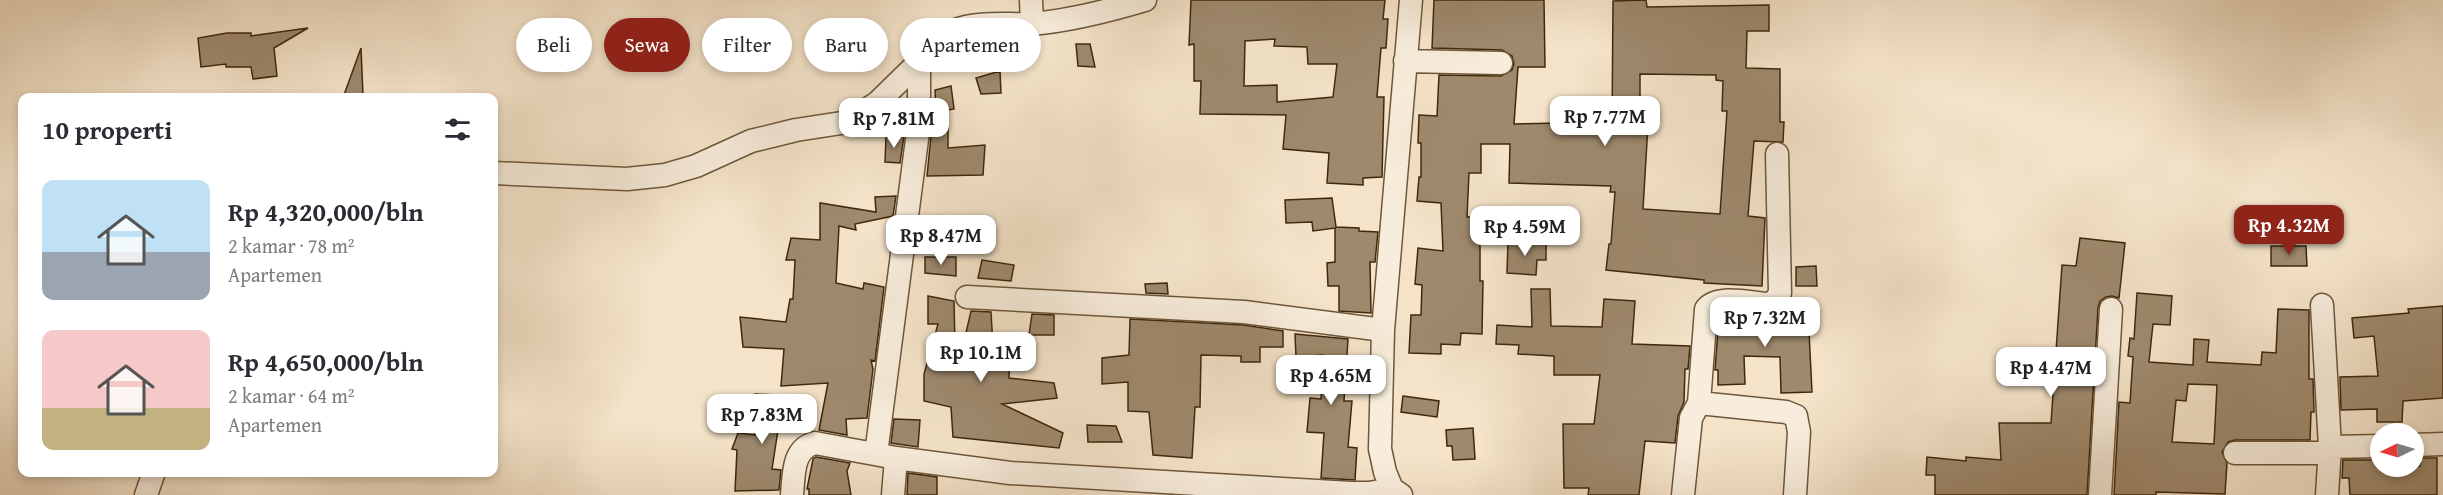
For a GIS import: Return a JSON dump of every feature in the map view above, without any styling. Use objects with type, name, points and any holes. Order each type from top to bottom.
[{"type":"street","points":[[1031,0],[1032,18]]},
{"type":"street","points":[[1041,22],[1109,11],[1145,0]]},
{"type":"street","points":[[792,495],[795,466],[800,452],[807,446],[815,444],[1010,473],[1369,494],[1397,492],[1385,472],[1380,449],[1383,330],[1411,0]]},
{"type":"street","points":[[1405,61],[1501,63]]},
{"type":"street","points":[[498,173],[627,179],[665,175],[696,166],[751,141],[796,130],[848,122],[877,103],[910,72]]},
{"type":"street","points":[[893,495],[886,456],[920,124],[919,72]]},
{"type":"street","points":[[1683,495],[1691,418],[1699,403],[1706,309],[1710,304],[1722,301],[1768,304],[1775,301],[1780,293],[1777,154]]},
{"type":"street","points":[[967,297],[1244,312],[1383,330]]},
{"type":"street","points":[[2322,305],[2330,450],[2327,495]]},
{"type":"street","points":[[2100,495],[2111,309]]},
{"type":"street","points":[[1699,403],[1786,412],[1797,416],[1799,432],[1795,495]]},
{"type":"street","points":[[2424,445],[2443,444]]},
{"type":"street","points":[[2235,453],[2370,447]]},
{"type":"street","points":[[146,495],[152,477]]},
{"type":"building","points":[[1191,0],[1385,0],[1383,19],[1388,19],[1386,48],[1381,48],[1377,97],[1384,97],[1382,177],[1363,178],[1363,185],[1327,183],[1329,153],[1283,149],[1286,115],[1200,114],[1201,81],[1194,81],[1194,44],[1189,45]],"holes":[[[1275,39],[1274,46],[1307,47],[1308,64],[1337,64],[1333,97],[1277,102],[1277,85],[1244,86],[1245,41]]]},
{"type":"building","points":[[1434,0],[1544,0],[1545,67],[1518,67],[1514,124],[1561,123],[1561,120],[1612,128],[1613,1],[1646,0],[1647,7],[1769,5],[1769,31],[1747,31],[1746,68],[1780,69],[1780,122],[1784,122],[1783,142],[1754,141],[1748,216],[1765,218],[1762,286],[1704,283],[1704,280],[1606,270],[1609,244],[1611,244],[1615,192],[1610,192],[1611,186],[1509,183],[1510,144],[1481,144],[1481,173],[1469,173],[1467,217],[1472,217],[1471,237],[1480,238],[1480,281],[1483,281],[1482,334],[1461,333],[1460,345],[1441,344],[1441,354],[1409,353],[1411,315],[1421,315],[1422,285],[1415,284],[1418,248],[1443,251],[1441,203],[1417,201],[1419,177],[1421,177],[1421,143],[1418,143],[1419,115],[1437,116],[1439,75],[1501,76],[1512,70],[1514,64],[1512,56],[1502,50],[1432,48]],"holes":[[[1640,74],[1716,75],[1716,80],[1723,81],[1722,111],[1727,111],[1720,214],[1643,209],[1649,108],[1640,107]]]},
{"type":"building","points":[[308,28],[274,48],[277,76],[253,79],[251,67],[226,67],[226,64],[201,67],[198,38],[227,33],[251,33],[251,36]]},
{"type":"building","points":[[1076,44],[1090,44],[1095,67],[1078,66]]},
{"type":"building","points":[[361,48],[363,93],[345,93]]},
{"type":"building","points":[[1000,72],[1001,93],[981,94],[976,78]]},
{"type":"building","points":[[951,86],[954,109],[936,112],[935,90]]},
{"type":"building","points":[[948,125],[948,148],[985,145],[983,175],[927,176],[932,126]]},
{"type":"building","points":[[904,136],[900,163],[885,162],[886,137]]},
{"type":"building","points":[[896,196],[893,216],[855,224],[856,230],[839,226],[836,283],[863,289],[864,283],[884,287],[875,361],[871,360],[873,369],[867,418],[846,419],[847,435],[819,430],[828,383],[781,386],[784,349],[743,347],[740,317],[786,322],[790,299],[793,299],[795,260],[786,260],[791,238],[820,240],[820,203],[876,212],[875,197]]},
{"type":"building","points":[[1332,198],[1336,227],[1378,232],[1375,262],[1370,262],[1371,313],[1339,311],[1339,286],[1328,286],[1327,263],[1335,262],[1335,228],[1313,231],[1312,222],[1286,223],[1285,200]]},
{"type":"building","points":[[2080,238],[2125,243],[2119,298],[2106,297],[2100,301],[2098,308],[2087,495],[1935,495],[1935,475],[1926,475],[1927,457],[1966,461],[1966,457],[2001,460],[1999,423],[2051,423],[2062,265],[2076,266]]},
{"type":"building","points":[[1508,242],[1546,244],[1546,260],[1537,260],[1536,275],[1507,273]]},
{"type":"building","points":[[2271,246],[2306,246],[2307,266],[2271,266]]},
{"type":"building","points":[[925,257],[956,257],[956,276],[925,273]]},
{"type":"building","points":[[982,260],[1014,265],[1011,281],[978,278]]},
{"type":"building","points":[[1816,266],[1817,286],[1796,286],[1796,267]]},
{"type":"building","points":[[1167,283],[1168,294],[1146,293],[1145,284]]},
{"type":"building","points":[[1531,289],[1550,289],[1551,326],[1602,327],[1604,299],[1635,301],[1632,344],[1690,346],[1688,369],[1685,369],[1684,402],[1678,416],[1675,443],[1645,441],[1639,495],[1588,495],[1589,488],[1564,488],[1563,424],[1594,424],[1600,375],[1554,375],[1554,356],[1518,354],[1519,345],[1496,344],[1497,325],[1532,327]]},
{"type":"building","points":[[2137,293],[2172,296],[2170,325],[2153,324],[2149,362],[2193,365],[2194,339],[2209,340],[2207,362],[2261,365],[2262,352],[2276,353],[2278,309],[2309,310],[2309,379],[2313,379],[2314,412],[2311,412],[2310,440],[2235,440],[2228,442],[2222,452],[2227,463],[2225,494],[2156,492],[2156,495],[2114,495],[2119,402],[2130,403],[2133,357],[2128,356],[2130,338],[2134,339]],"holes":[[[2188,384],[2217,385],[2214,444],[2172,442],[2176,400],[2186,401]]]},
{"type":"building","points":[[928,296],[954,301],[955,345],[963,346],[971,311],[991,312],[993,346],[1010,347],[1009,378],[1054,383],[1057,398],[1002,404],[1063,433],[1059,448],[953,437],[951,407],[924,401],[924,374],[938,324],[928,324]]},
{"type":"building","points":[[2443,306],[2443,398],[2403,401],[2402,422],[2377,422],[2377,409],[2341,410],[2340,377],[2378,376],[2374,336],[2354,338],[2352,318],[2409,313],[2408,309]]},
{"type":"building","points":[[1789,312],[1808,312],[1812,392],[1781,393],[1780,357],[1744,356],[1745,384],[1718,385],[1718,370],[1715,370],[1719,316],[1735,314],[1767,317],[1789,316]]},
{"type":"building","points":[[1032,314],[1054,315],[1054,335],[1029,335]]},
{"type":"building","points":[[1130,319],[1243,325],[1283,331],[1283,347],[1260,347],[1260,362],[1241,362],[1241,356],[1201,355],[1200,407],[1195,407],[1192,458],[1153,455],[1149,412],[1128,411],[1128,382],[1102,384],[1102,358],[1129,355]]},
{"type":"building","points":[[1295,334],[1348,339],[1344,401],[1352,401],[1348,447],[1357,448],[1355,480],[1321,478],[1324,433],[1307,432],[1310,398],[1321,399],[1323,355],[1296,357]]},
{"type":"building","points":[[755,394],[794,396],[793,416],[780,417],[772,469],[781,470],[779,490],[735,491],[737,450],[732,449],[738,433],[755,435]]},
{"type":"building","points":[[1403,396],[1439,401],[1437,417],[1401,412]]},
{"type":"building","points":[[894,419],[920,420],[918,447],[891,443]]},
{"type":"building","points":[[1087,425],[1116,426],[1122,442],[1088,442]]},
{"type":"building","points":[[1473,428],[1475,459],[1453,460],[1452,446],[1447,446],[1446,430]]},
{"type":"building","points":[[816,457],[850,463],[847,471],[851,495],[809,495],[809,489],[807,489],[813,459]]},
{"type":"building","points":[[2424,458],[2437,458],[2437,495],[2350,495],[2349,478],[2342,478],[2343,460],[2370,460],[2370,477],[2424,477]]},
{"type":"building","points":[[908,473],[937,477],[937,495],[907,495]]}]
